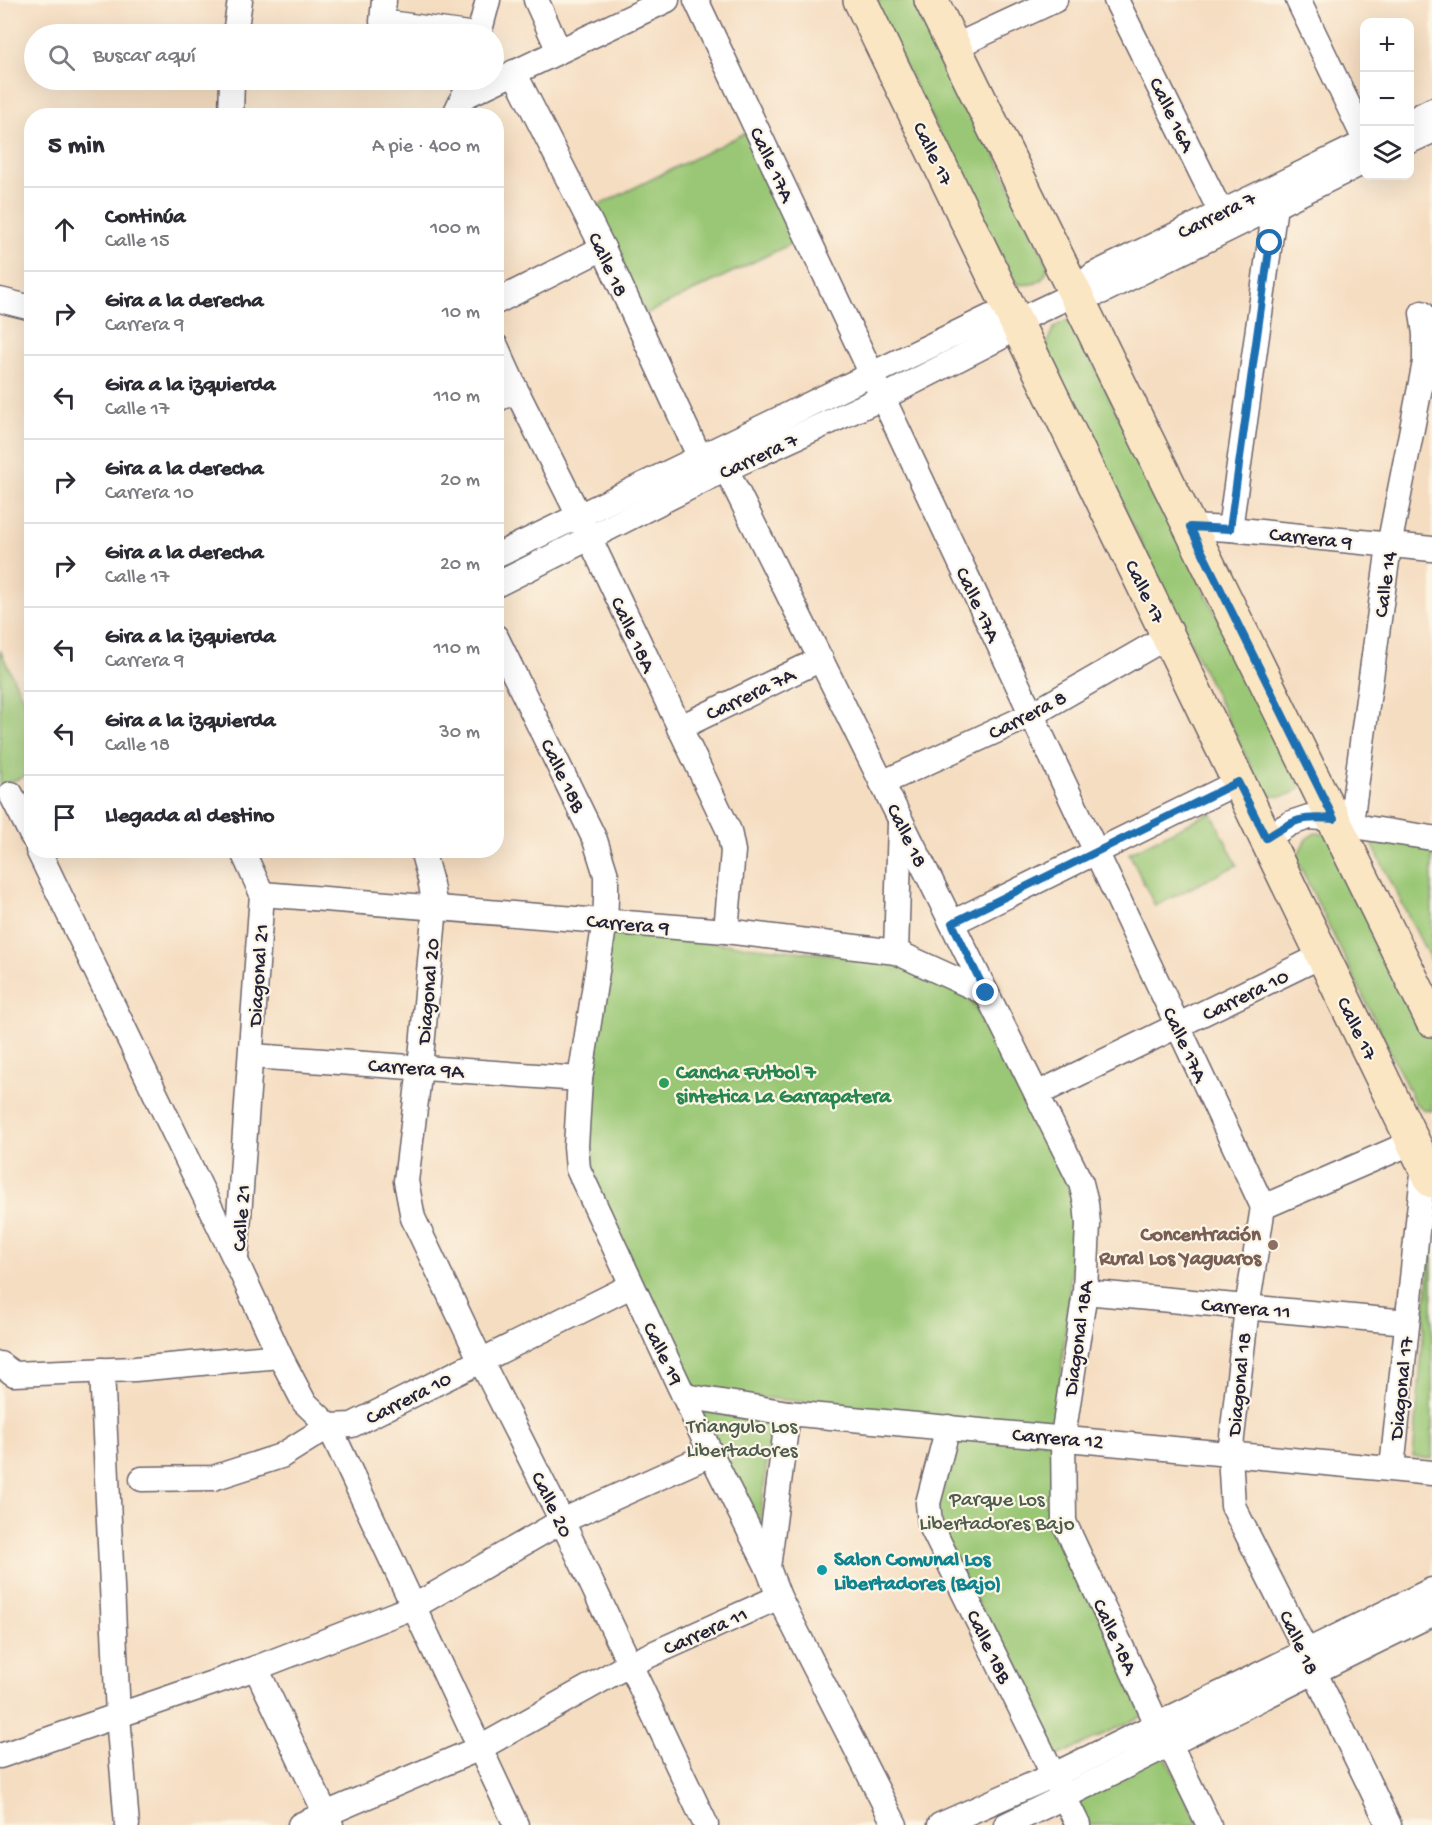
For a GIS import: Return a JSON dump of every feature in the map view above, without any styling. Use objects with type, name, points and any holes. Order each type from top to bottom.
[{"type":"street","points":[[237,24],[240,0]]},
{"type":"street","points":[[384,0],[382,22],[396,24]]},
{"type":"street","points":[[482,24],[488,0]]},
{"type":"street","points":[[536,0],[559,51]]},
{"type":"street","points":[[504,77],[667,0]]},
{"type":"street","name":"Calle 17A","points":[[696,0],[1263,1207]]},
{"type":"street","name":"Calle 17","points":[[860,0],[1238,782],[1424,1156]]},
{"type":"street","points":[[931,0],[1190,527],[1342,821],[1432,1020]]},
{"type":"street","points":[[954,47],[1055,0]]},
{"type":"street","name":"Calle 16A","points":[[1116,0],[1225,220]]},
{"type":"street","points":[[1298,0],[1360,128]]},
{"type":"street","name":"Calle 18","points":[[514,72],[603,248],[700,458]]},
{"type":"street","points":[[231,108],[232,90]]},
{"type":"street","points":[[462,97],[477,90]]},
{"type":"street","points":[[1414,119],[1432,110]]},
{"type":"street","points":[[1414,139],[1432,131]]},
{"type":"street","name":"Carrera 7","points":[[504,553],[583,527],[726,469],[882,398],[999,338],[1015,322],[1074,294],[1101,292],[1360,146]]},
{"type":"street","name":"Carrera 7","points":[[1225,220],[1275,206],[1360,164]]},
{"type":"street","points":[[1230,529],[1275,206]]},
{"type":"street","points":[[504,298],[603,248]]},
{"type":"street","points":[[0,300],[24,306]]},
{"type":"street","name":"Calle 14","points":[[1342,821],[1389,546],[1425,362],[1426,346],[1422,313]]},
{"type":"street","name":"Carrera 7","points":[[504,580],[583,527],[700,458],[990,317],[1015,322]]},
{"type":"street","name":"Calle 18A","points":[[506,395],[583,527],[729,831],[733,851],[726,931]]},
{"type":"street","name":"Calle 18","points":[[726,469],[1081,1183],[1086,1203]]},
{"type":"street","name":"Carrera 9","points":[[1190,527],[1432,549]]},
{"type":"street","name":"Carrera 8","points":[[882,783],[1031,715],[1168,636]]},
{"type":"street","name":"Calle 18B","points":[[504,653],[596,840],[606,875],[605,921]]},
{"type":"street","name":"Carrera 7A","points":[[679,728],[821,659]]},
{"type":"street","points":[[952,923],[1238,782]]},
{"type":"street","points":[[14,793],[24,817]]},
{"type":"street","points":[[1266,838],[1291,822],[1309,817],[1432,838]]},
{"type":"street","points":[[896,952],[900,820]]},
{"type":"street","points":[[43,858],[236,1261]]},
{"type":"street","points":[[245,858],[261,894]]},
{"type":"street","points":[[424,858],[435,907]]},
{"type":"street","name":"Carrera 9","points":[[261,894],[726,931],[896,952],[986,993]]},
{"type":"street","name":"Diagonal 21","points":[[252,1056],[261,894]]},
{"type":"street","name":"Diagonal 20","points":[[406,1181],[420,1068],[435,907]]},
{"type":"street","name":"Calle 19","points":[[605,921],[580,1079],[576,1146],[578,1169],[631,1286],[768,1568],[779,1597],[895,1825]]},
{"type":"street","name":"Carrera 10","points":[[1037,1094],[1323,955]]},
{"type":"street","name":"Calle 21","points":[[252,1056],[236,1261],[304,1402],[329,1426]]},
{"type":"street","name":"Carrera 9A","points":[[252,1056],[580,1079]]},
{"type":"street","points":[[1263,1207],[1424,1156]]},
{"type":"street","name":"Diagonal 17","points":[[1392,1468],[1424,1156]]},
{"type":"street","name":"Calle 20","points":[[406,1181],[413,1218],[706,1825]]},
{"type":"street","name":"Diagonal 18A","points":[[1063,1437],[1085,1292],[1088,1224],[1086,1203]]},
{"type":"street","name":"Diagonal 18","points":[[1230,1454],[1247,1308],[1263,1207]]},
{"type":"street","name":"Carrera 10","points":[[142,1479],[213,1478],[281,1456],[329,1426],[352,1425],[631,1286]]},
{"type":"street","name":"Carrera 11","points":[[1085,1292],[1407,1322]]},
{"type":"street","points":[[0,1364],[14,1374],[102,1371],[280,1356]]},
{"type":"street","points":[[102,1371],[118,1716],[127,1825]]},
{"type":"street","name":"Carrera 12","points":[[685,1395],[788,1413],[1432,1473]]},
{"type":"street","points":[[768,1568],[788,1413]]},
{"type":"street","points":[[329,1426],[516,1825]]},
{"type":"street","name":"Calle 18B","points":[[948,1427],[928,1503],[930,1524],[1078,1825]]},
{"type":"street","name":"Calle 18A","points":[[1063,1437],[1064,1522],[1156,1724],[1170,1745],[1209,1825]]},
{"type":"street","points":[[0,1756],[256,1668],[413,1606],[561,1521],[711,1454]]},
{"type":"street","name":"Calle 18","points":[[1230,1454],[1233,1506],[1389,1825]]},
{"type":"street","points":[[1006,1825],[1170,1745],[1432,1590]]},
{"type":"street","name":"Carrera 11","points":[[328,1819],[480,1748],[630,1664],[779,1597]]},
{"type":"street","points":[[940,1825],[1054,1775],[1156,1724],[1432,1614]]},
{"type":"street","points":[[256,1668],[328,1819],[300,1825]]},
{"type":"green space","points":[[872,0],[922,0],[1048,266],[1041,280],[1028,285],[1016,284]]},
{"type":"green space","points":[[747,132],[799,240],[646,314],[593,208]]},
{"type":"green space","points":[[1071,319],[1301,788],[1292,793],[1274,796],[1264,793],[1046,349],[1056,326]]},
{"type":"green space","points":[[0,650],[24,700],[24,777],[0,786]]},
{"type":"green space","points":[[1211,812],[1237,865],[1155,906],[1129,853]]},
{"type":"green space","points":[[1315,833],[1337,835],[1432,1026],[1432,1111],[1425,1110],[1415,1103],[1296,858],[1306,839]]},
{"type":"green space","points":[[1368,836],[1432,847],[1432,963]]},
{"type":"green space","points":[[606,932],[905,962],[972,1001],[1025,1080],[1078,1199],[1056,1429],[691,1390],[585,1167],[587,1077]]},
{"type":"green space","points":[[1432,1232],[1432,1459],[1413,1457]]},
{"type":"green space","name":"Triangulo Los Libertadores","points":[[699,1407],[772,1414],[759,1533]]},
{"type":"green space","name":"Parque Los Libertadores Bajo","points":[[953,1437],[1056,1442],[1057,1525],[1145,1715],[1055,1757],[935,1519]]},
{"type":"green space","points":[[1163,1752],[1199,1825],[1085,1825],[1071,1798]]},
{"type":"place","name":"Cancha Futbol 7 sintetica La Garrapatera","points":[[664,1083]]},
{"type":"place","name":"Concentración Rural Los Yaguaros","points":[[1273,1245]]},
{"type":"place","name":"Salon Comunal Los Libertadores (Bajo)","points":[[822,1570]]},
{"type":"route","points":[[986,993],[952,923],[1238,782],[1266,838],[1291,822],[1309,817],[1334,819],[1190,527],[1230,529],[1270,243]]}]
